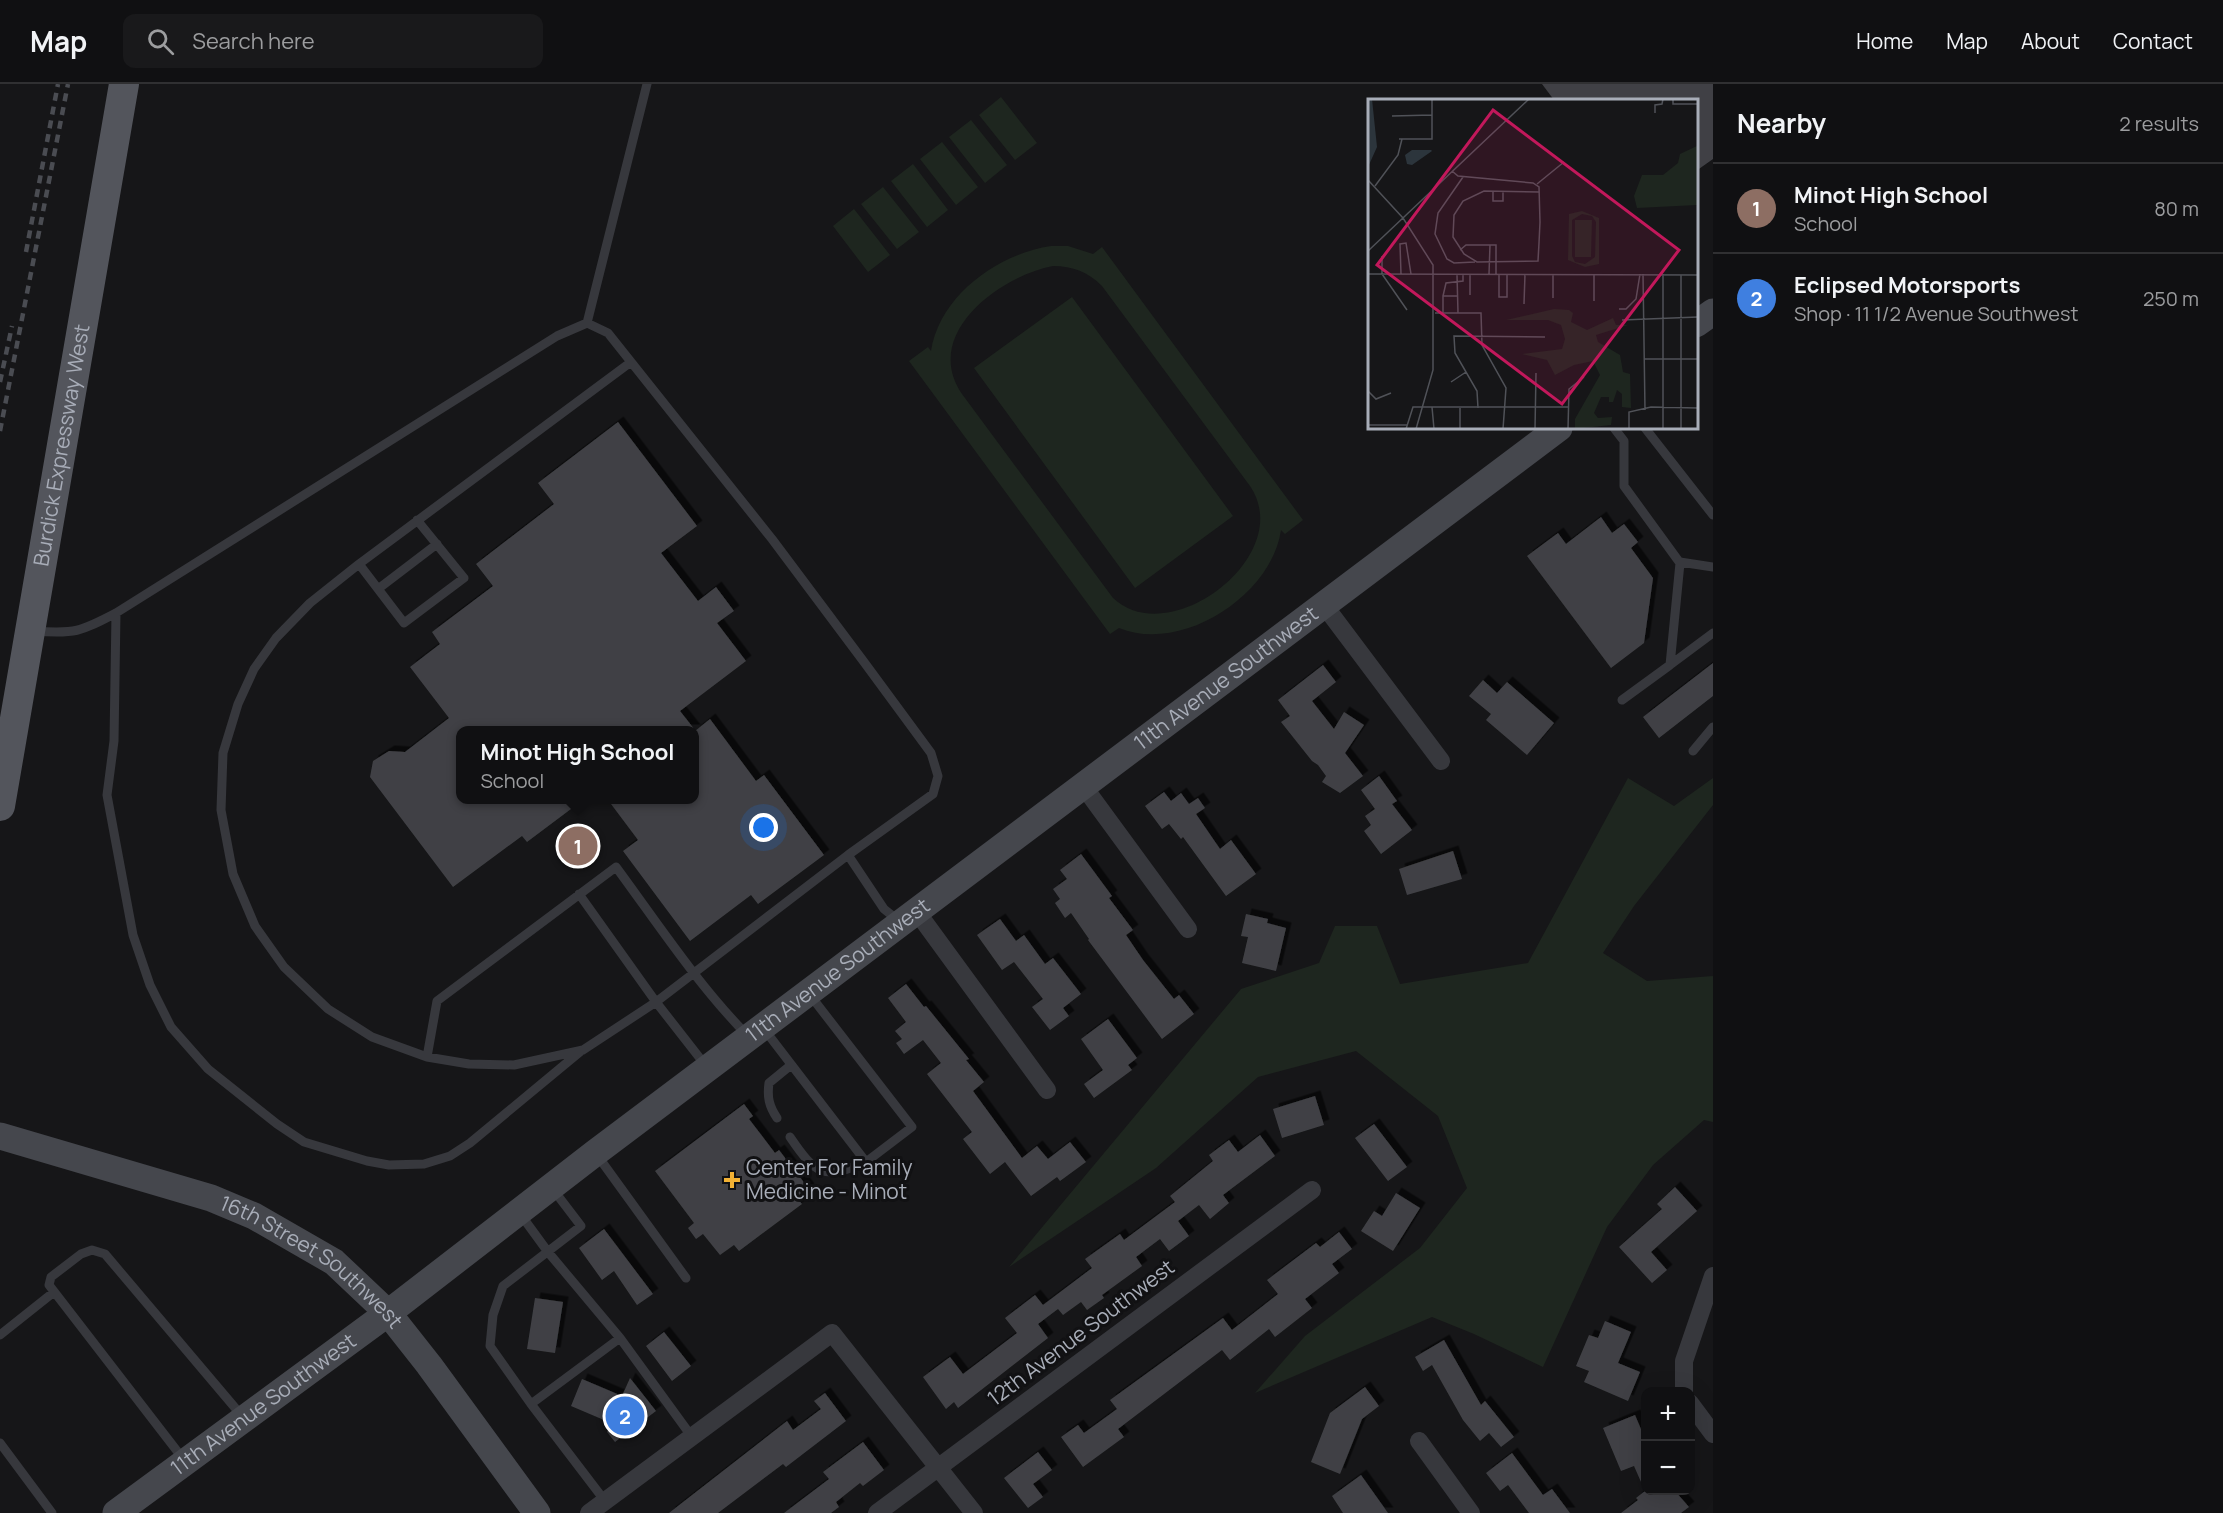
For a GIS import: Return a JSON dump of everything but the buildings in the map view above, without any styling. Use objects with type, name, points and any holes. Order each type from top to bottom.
[{"type":"main road","name":"Burdick Expressway West","points":[[0,806],[124,84]]},
{"type":"street","points":[[1698,323],[1713,312]]},
{"type":"street","name":"11th Avenue Southwest","points":[[116,1513],[388,1313],[595,1153],[1558,429]]},
{"type":"street","points":[[1324,605],[1441,761]]},
{"type":"street","points":[[1084,786],[1188,929]]},
{"type":"street","points":[[909,917],[1047,1090]]},
{"type":"street","name":"16th Street Southwest","points":[[0,1136],[211,1198],[254,1216],[334,1262],[388,1313],[429,1365],[537,1513]]},
{"type":"street","name":"12th Avenue Southwest","points":[[877,1513],[1312,1190]]},
{"type":"street","points":[[1684,1387],[1684,1361],[1713,1276]]},
{"type":"street","points":[[589,1513],[832,1334],[974,1513]]},
{"type":"street","points":[[1695,1410],[1713,1434]]},
{"type":"street","points":[[1419,1441],[1471,1513]]},
{"type":"lane","points":[[586,324],[647,84]]},
{"type":"lane","points":[[29,630],[66,633],[84,630],[116,613],[556,336],[586,324],[608,333],[772,539],[931,753],[938,776],[933,794],[848,855],[656,1002],[583,1050],[470,1143],[450,1156],[424,1164],[389,1165],[367,1161],[304,1142],[277,1124],[208,1069],[171,1027],[150,985],[133,935],[107,795],[114,741],[116,613]]},
{"type":"lane","points":[[583,1050],[514,1065],[469,1064],[427,1057],[372,1037],[328,1009],[284,967],[255,926],[233,874],[220,810],[223,753],[238,704],[254,669],[276,638],[303,610],[417,520],[631,362]]},
{"type":"lane","points":[[1615,429],[1624,441],[1624,486],[1680,562],[1670,665]]},
{"type":"lane","points":[[1646,429],[1713,515]]},
{"type":"lane","points":[[359,564],[404,623],[464,578],[417,520]]},
{"type":"lane","points":[[378,589],[437,544]]},
{"type":"lane","points":[[1680,562],[1713,567]]},
{"type":"lane","points":[[1622,700],[1713,633]]},
{"type":"lane","points":[[1693,751],[1713,727]]},
{"type":"lane","points":[[848,855],[884,909],[909,917]]},
{"type":"lane","points":[[427,1057],[437,1002],[616,867],[732,1020],[756,1033],[791,1065],[866,1162]]},
{"type":"lane","points":[[579,894],[656,1002],[708,1069]]},
{"type":"lane","points":[[790,1137],[803,1156],[815,1167],[827,1173],[842,1172],[866,1162],[912,1127],[808,993]]},
{"type":"lane","points":[[777,1118],[771,1109],[767,1095],[769,1083],[791,1065]]},
{"type":"lane","points":[[595,1153],[686,1278]]},
{"type":"lane","points":[[552,1188],[581,1226],[503,1286],[493,1315],[490,1346],[605,1502]]},
{"type":"lane","points":[[520,1213],[548,1252],[620,1338],[692,1437]]},
{"type":"lane","points":[[186,1462],[49,1285],[51,1277],[81,1254],[92,1250],[105,1254],[244,1418]]},
{"type":"lane","points":[[0,1335],[54,1293]]},
{"type":"lane","points":[[531,1404],[620,1338]]},
{"type":"lane","points":[[0,1443],[52,1513]]},
{"type":"shaded area","points":[[1001,97],[1037,143],[1015,160],[979,115]]},
{"type":"shaded area","points":[[971,120],[1007,165],[985,183],[949,137]]},
{"type":"shaded area","points":[[942,142],[978,187],[956,205],[920,159]]},
{"type":"shaded area","points":[[913,164],[948,210],[927,227],[891,181]]},
{"type":"shaded area","points":[[883,187],[919,232],[897,249],[861,204]]},
{"type":"shaded area","points":[[854,209],[890,255],[868,272],[833,226]]},
{"type":"shaded area","points":[[1051,246],[1068,246],[1093,254],[1102,247],[1303,520],[1285,534],[1281,530],[1274,554],[1261,576],[1242,596],[1220,613],[1196,626],[1170,633],[1144,634],[1119,628],[1110,634],[909,361],[928,347],[931,351],[946,312],[974,280],[1011,258]],"holes":[[[1060,266],[1086,274],[1102,286],[1250,486],[1260,513],[1256,540],[1242,566],[1220,588],[1194,604],[1165,613],[1137,612],[1113,598],[962,394],[952,372],[951,350],[959,330],[972,311],[990,295],[1011,282],[1032,272]]]},
{"type":"shaded area","points":[[1072,297],[1233,516],[1135,588],[974,368]]},
{"type":"shaded area","points":[[1628,778],[1674,806],[1713,778],[1713,805],[1634,906],[1603,953],[1647,981],[1713,976],[1713,1122],[1704,1120],[1653,1165],[1607,1227],[1543,1367],[1432,1317],[1255,1393],[1305,1336],[1420,1248],[1467,1188],[1438,1116],[1356,1051],[1258,1077],[1156,1168],[1009,1267],[1241,989],[1319,963],[1335,926],[1377,926],[1400,984],[1528,963]]},
{"type":"railway","points":[[26,252],[58,84]]},
{"type":"railway","points":[[0,431],[68,84]]},
{"type":"railway","points":[[0,382],[12,326]]},
{"type":"place","name":"Minot High School","points":[[578,846]]},
{"type":"place","name":"Center For Family Medicine - Minot","points":[[732,1180]]},
{"type":"place","name":"Eclipsed Motorsports","points":[[625,1416]]}]
